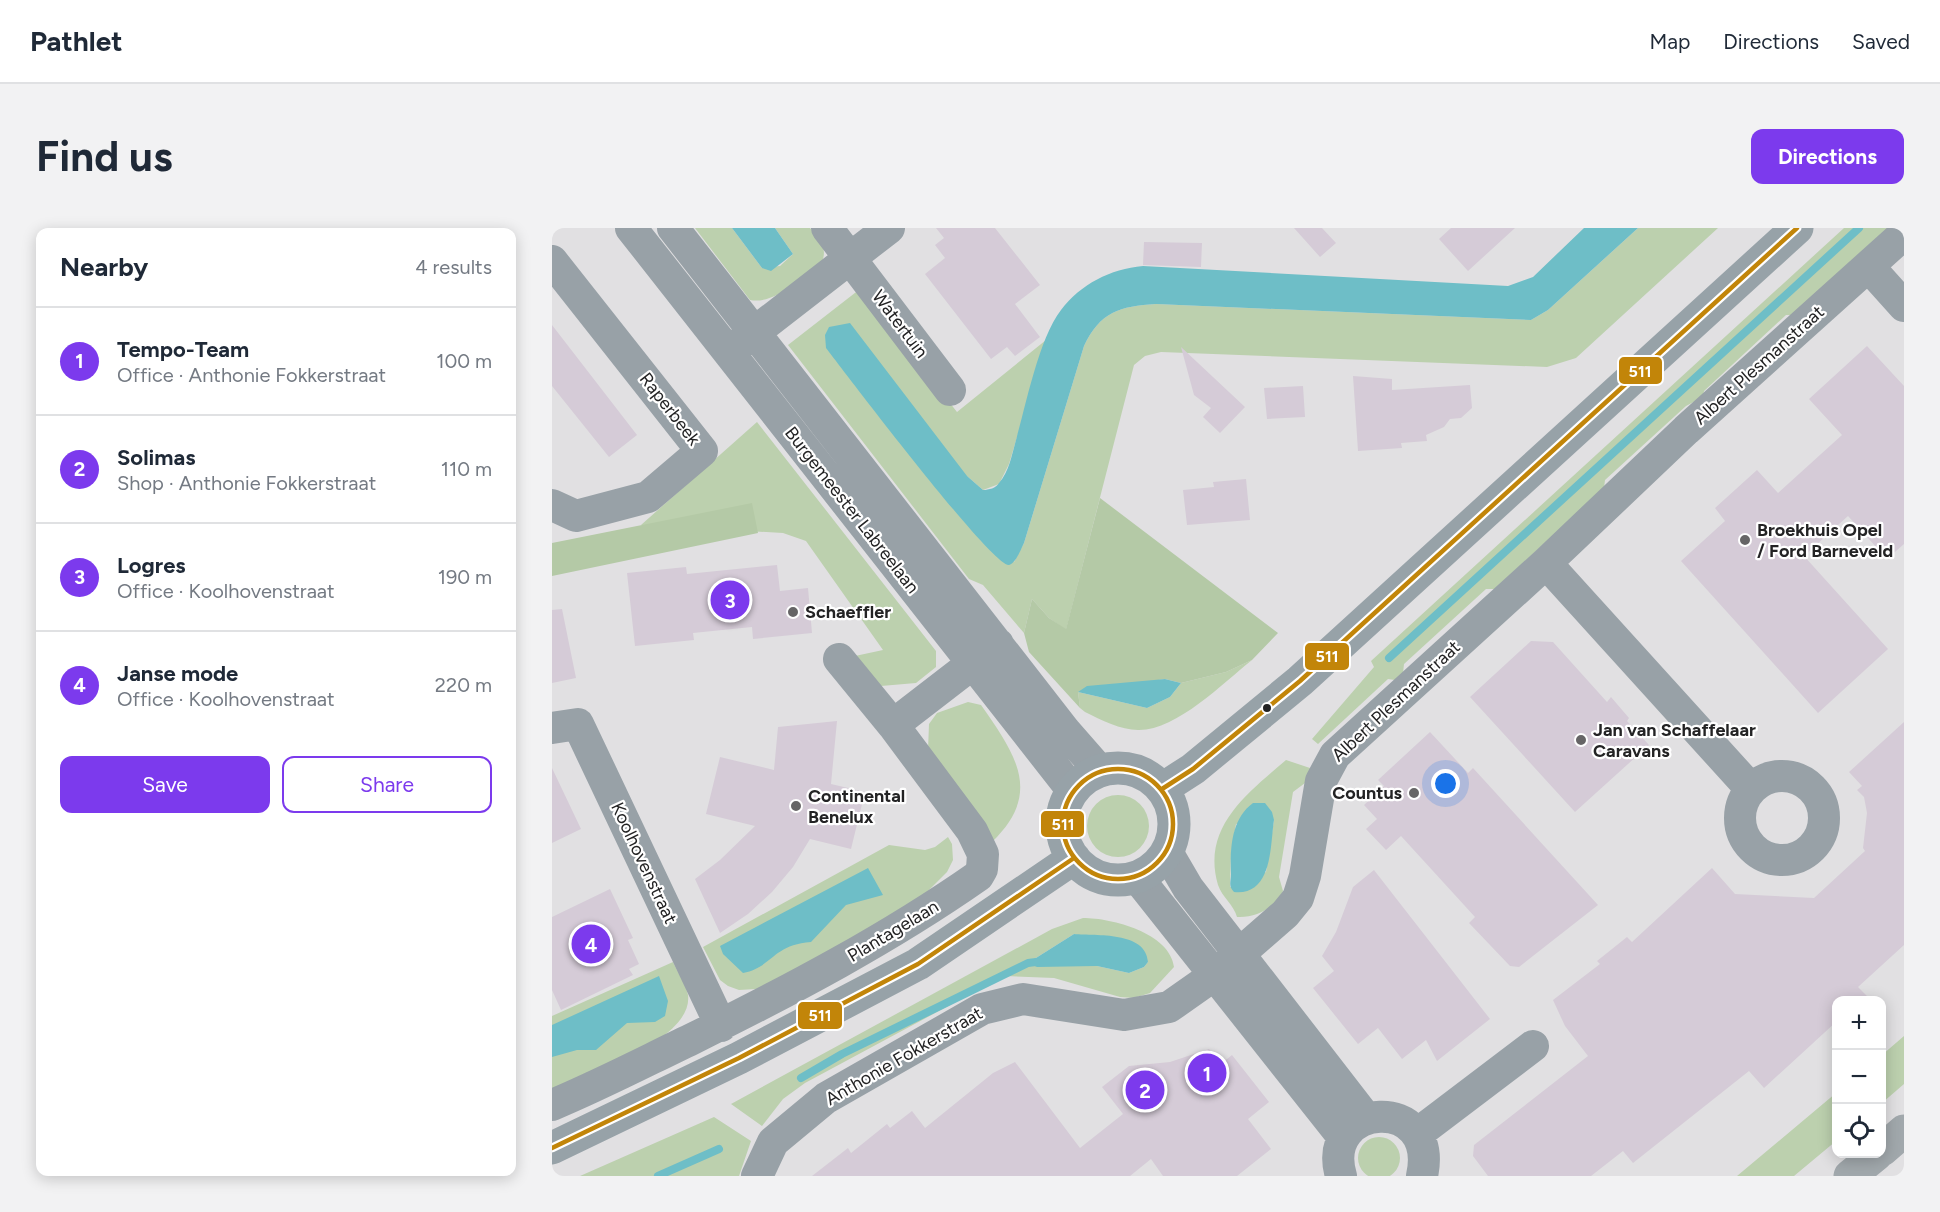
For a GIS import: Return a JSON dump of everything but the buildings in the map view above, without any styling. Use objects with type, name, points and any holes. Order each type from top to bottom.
[{"type":"highway","points":[[1886,1146],[1904,1131]]},
{"type":"highway","points":[[1850,1176],[1872,1158]]},
{"type":"main road","points":[[1162,789],[1193,770],[1300,681],[1797,228]]},
{"type":"main road","points":[[1117,768],[1134,770],[1150,777],[1162,789],[1169,800],[1174,826],[1167,852],[1149,871],[1137,877],[1120,880],[1103,878],[1087,870],[1074,858],[1067,846],[1063,818],[1073,791],[1086,779],[1100,771],[1117,768]]},
{"type":"main road","name":"Plantagelaan","points":[[552,1148],[739,1058],[918,964],[1074,858]]},
{"type":"street","name":"Burgemeester Labreelaan","points":[[631,228],[1073,791]]},
{"type":"street","name":"Burgemeester Labreelaan","points":[[673,228],[1100,771]]},
{"type":"street","name":"Watertuin","points":[[827,228],[950,390]]},
{"type":"street","points":[[729,353],[889,228]]},
{"type":"street","name":"Albert Plesmanstraat","points":[[1240,954],[1285,914],[1298,898],[1305,876],[1321,781],[1335,755],[1546,563],[1686,430],[1904,234]]},
{"type":"street","name":"Raperbeek","points":[[552,261],[702,451],[648,497],[576,516],[552,505]]},
{"type":"street","points":[[1869,267],[1904,306]]},
{"type":"street","points":[[1546,563],[1751,789]]},
{"type":"street","points":[[839,659],[892,724],[998,644]]},
{"type":"street","name":"Koolhovenstraat","points":[[552,728],[578,724],[721,1026]]},
{"type":"street","name":"Plantagelaan","points":[[552,1105],[617,1077],[721,1026],[842,962],[916,918],[978,876],[982,869],[983,854],[972,831],[892,724]]},
{"type":"street","points":[[1167,852],[1188,888],[1240,954],[1355,1128]]},
{"type":"street","points":[[1137,877],[1216,974],[1355,1128]]},
{"type":"street","name":"Anthonie Fokkerstraat","points":[[757,1176],[773,1142],[826,1098],[982,1009],[1023,999],[1124,1016],[1169,1006],[1216,974],[1240,954]]},
{"type":"street","points":[[1417,1134],[1533,1046]]},
{"type":"street","points":[[1341,1176],[1338,1164],[1355,1128],[1380,1116],[1394,1117],[1407,1124],[1417,1134],[1424,1147],[1425,1162],[1422,1176]]},
{"type":"green space","points":[[695,228],[732,228],[762,268],[780,266],[793,254],[775,228],[810,228],[822,244],[824,257],[822,262],[779,294],[760,300],[750,300]]},
{"type":"green space","points":[[1638,228],[1718,228],[1576,358],[1547,367],[1161,352],[1145,356],[1134,365],[1066,630],[1049,618],[1032,599],[1024,633],[983,585],[969,579],[788,345],[860,289],[957,412],[1046,340],[1009,464],[999,484],[983,490],[967,476],[1014,562],[1024,543],[1084,346],[1097,325],[1112,313],[1122,309],[1156,304],[1531,320],[1548,310]]},
{"type":"green space","points":[[1844,228],[1893,228],[1796,315],[1786,315],[1704,391],[1703,397],[1686,406],[1605,480],[1604,488],[1495,589],[1486,589],[1404,664],[1403,673],[1395,680],[1388,679],[1318,744],[1312,739],[1374,667],[1371,661]]},
{"type":"green space","points":[[757,422],[936,651],[936,667],[916,683],[881,686],[855,656],[883,650],[806,541],[783,533],[641,525]]},
{"type":"green space","points":[[1100,498],[1278,633],[1252,660],[1226,672],[1181,683],[1165,679],[1078,692],[1080,708],[1029,652],[1024,633],[1032,599],[1049,618],[1066,629]]},
{"type":"green space","points":[[752,503],[758,533],[552,576],[552,543]]},
{"type":"green space","points":[[1252,660],[1198,704],[1168,723],[1153,728],[1131,730],[1104,721],[1080,708],[1078,692],[1147,708],[1170,697],[1181,683],[1226,672]]},
{"type":"green space","points":[[968,702],[981,705],[1005,741],[1019,774],[1020,790],[1017,807],[1008,824],[992,842],[928,750],[929,724],[937,713]]},
{"type":"green space","points":[[1286,760],[1313,769],[1305,783],[1293,792],[1279,877],[1283,891],[1275,903],[1264,911],[1251,916],[1237,917],[1218,885],[1214,864],[1216,846],[1231,813],[1257,785]],"holes":[[[1274,820],[1266,872],[1230,887],[1231,854],[1236,824]]]},
{"type":"green space","points":[[1118,795],[1140,804],[1149,826],[1140,848],[1118,857],[1096,848],[1087,826],[1096,804]]},
{"type":"green space","points":[[948,837],[952,844],[953,860],[947,872],[923,896],[771,988],[739,990],[720,980],[703,947],[889,845],[925,850],[935,847]]},
{"type":"green space","points":[[1083,918],[1123,925],[1138,930],[1162,945],[1170,955],[1174,967],[1150,993],[1134,998],[1120,997],[1054,978],[1004,976],[805,1083],[783,1099],[762,1126],[731,1104],[1052,929]],"holes":[[[1074,934],[1148,962],[1144,967],[1129,973],[1097,966],[1028,963]]]},
{"type":"green space","points":[[673,962],[688,995],[685,1011],[674,1027],[657,1041],[635,1054],[552,1091],[552,1016]]},
{"type":"green space","points":[[1904,1036],[1904,1084],[1886,1100],[1886,1052]]},
{"type":"green space","points":[[1832,1096],[1832,1144],[1794,1176],[1737,1176]]},
{"type":"green space","points":[[714,1117],[751,1141],[739,1176],[580,1176]]},
{"type":"green space","points":[[1379,1137],[1394,1143],[1400,1158],[1394,1173],[1379,1179],[1364,1173],[1358,1158],[1364,1143]]},
{"type":"water","points":[[732,228],[775,228],[793,254],[771,271],[762,268]]},
{"type":"water","points":[[1584,228],[1638,228],[1548,310],[1531,320],[1156,304],[1122,309],[1112,313],[1097,325],[1084,346],[1024,543],[1016,559],[1009,565],[997,557],[976,536],[949,504],[826,348],[825,335],[829,327],[850,323],[967,476],[983,490],[988,490],[998,485],[1008,468],[1034,372],[1053,322],[1069,301],[1087,285],[1108,274],[1143,266],[1508,286],[1533,277]]},
{"type":"water","points":[[1165,679],[1181,683],[1170,697],[1147,708],[1078,692],[1087,686]]},
{"type":"water","points":[[1253,803],[1265,803],[1272,812],[1274,820],[1270,855],[1263,878],[1256,886],[1247,891],[1234,892],[1230,884],[1233,835],[1240,817]]},
{"type":"water","points":[[868,868],[883,895],[846,905],[811,942],[788,947],[761,966],[743,973],[723,954],[720,946]]},
{"type":"water","points":[[1074,934],[1130,940],[1145,952],[1148,962],[1144,967],[1129,973],[1097,966],[1037,967],[1028,963]]},
{"type":"water","points":[[659,976],[668,1001],[665,1016],[655,1022],[627,1023],[596,1050],[577,1050],[552,1057],[552,1025]]},
{"type":"waterway","points":[[1389,658],[1859,228]]},
{"type":"waterway","points":[[801,1078],[842,1054],[1028,963],[1036,962]]},
{"type":"waterway","points":[[658,1176],[719,1149]]},
{"type":"transit line","name":"511","points":[[1162,789],[1193,769],[1300,681],[1797,228]]},
{"type":"transit line","name":"511","points":[[1118,769],[1139,773],[1157,785],[1169,803],[1173,824],[1169,845],[1157,863],[1139,875],[1118,879],[1097,875],[1079,863],[1067,845],[1063,824],[1067,803],[1079,785],[1097,773],[1118,769]]},
{"type":"transit line","name":"511","points":[[552,1148],[739,1058],[918,964],[1074,858]]},
{"type":"place","name":"Broekhuis Opel / Ford Barneveld","points":[[1745,540]]},
{"type":"place","name":"Logres","points":[[730,600]]},
{"type":"place","name":"Schaeffler","points":[[793,612]]},
{"type":"place","name":"Jan van Schaffelaar Caravans","points":[[1581,740]]},
{"type":"place","name":"Countus","points":[[1414,793]]},
{"type":"place","name":"Continental Benelux","points":[[796,806]]},
{"type":"place","name":"Janse mode","points":[[591,944]]},
{"type":"place","name":"Tempo-Team","points":[[1207,1073]]},
{"type":"place","name":"Solimas","points":[[1145,1090]]}]
